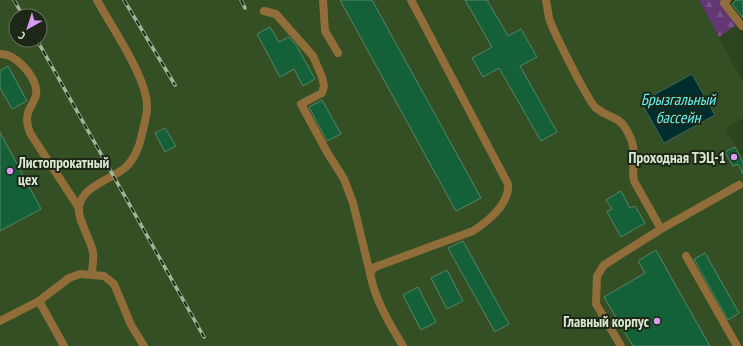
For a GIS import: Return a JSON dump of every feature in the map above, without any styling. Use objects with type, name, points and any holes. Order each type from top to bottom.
[{"type":"lane","points":[[78,208],[82,198],[88,192],[99,183],[125,169],[134,157],[141,142],[147,106],[145,91],[137,71],[97,0]]},
{"type":"lane","points":[[322,0],[325,31],[338,53]]},
{"type":"lane","points":[[370,273],[375,268],[477,228],[486,223],[500,207],[509,190],[508,184],[411,0]]},
{"type":"lane","points":[[546,0],[552,27],[587,96],[596,108],[621,121],[626,129],[635,151],[632,173],[634,181],[661,229]]},
{"type":"lane","points":[[727,0],[724,3],[742,26],[743,25]]},
{"type":"lane","points":[[264,11],[276,14],[313,56],[322,77],[324,86],[322,93],[301,104],[327,152],[344,178],[353,203],[373,288],[383,311],[403,346]]},
{"type":"lane","points":[[0,54],[12,56],[22,64],[36,88],[35,97],[28,111],[26,122],[30,133],[78,208],[93,254],[92,274]]},
{"type":"lane","points":[[621,346],[596,304],[597,276],[604,265],[661,229],[742,185]]},
{"type":"lane","points":[[686,256],[737,346]]},
{"type":"lane","points":[[0,321],[39,301],[69,278],[80,274],[104,276],[114,284],[131,325],[144,346]]},
{"type":"lane","points":[[39,301],[64,346]]},
{"type":"shaded area","points":[[0,0],[699,0],[743,82],[743,118],[726,129],[743,158],[743,346],[0,346]]},
{"type":"green space","points":[[699,0],[724,0],[721,3],[736,25],[719,37]]},
{"type":"water","name":"Брызгальный бассейн","points":[[692,74],[715,115],[664,143],[641,102]]},
{"type":"building","points":[[340,0],[372,0],[481,198],[456,211]]},
{"type":"building","points":[[465,0],[487,0],[508,36],[521,29],[537,57],[520,66],[557,132],[541,141],[499,68],[483,77],[472,58],[492,47]]},
{"type":"building","points":[[736,0],[743,0],[743,18],[732,4]]},
{"type":"building","points":[[270,27],[279,42],[289,37],[296,45],[315,79],[303,86],[294,69],[280,77],[257,34]]},
{"type":"building","points":[[8,66],[27,101],[12,109],[0,88],[0,71]]},
{"type":"building","points":[[322,100],[341,134],[327,141],[309,107]]},
{"type":"building","points":[[165,128],[176,146],[165,152],[155,133]]},
{"type":"building","name":"Листопрокатный цех","points":[[0,132],[41,209],[0,231]]},
{"type":"building","name":"Проходная ТЭЦ-1","points":[[735,147],[743,162],[743,174],[738,164],[733,166],[725,152]]},
{"type":"building","points":[[621,191],[630,208],[635,206],[645,223],[621,237],[607,212],[612,209],[606,200]]},
{"type":"building","points":[[463,241],[509,324],[495,332],[448,248]]},
{"type":"building","name":"Главный корпус","points":[[656,250],[710,346],[633,346],[604,297],[645,273],[638,261]]},
{"type":"building","points":[[705,253],[739,313],[728,320],[694,259]]},
{"type":"building","points":[[447,270],[463,301],[447,309],[431,278]]},
{"type":"building","points":[[418,287],[436,322],[421,330],[403,295]]},
{"type":"railway","points":[[14,0],[18,8]]},
{"type":"railway","points":[[124,0],[175,85]]},
{"type":"railway","points":[[241,0],[245,8]]},
{"type":"railway","points":[[41,48],[204,337]]},
{"type":"place","name":"Проходная ТЭЦ-1","points":[[734,157]]},
{"type":"place","name":"Листопрокатный цех","points":[[10,171]]},
{"type":"place","name":"Главный корпус","points":[[657,321]]}]
